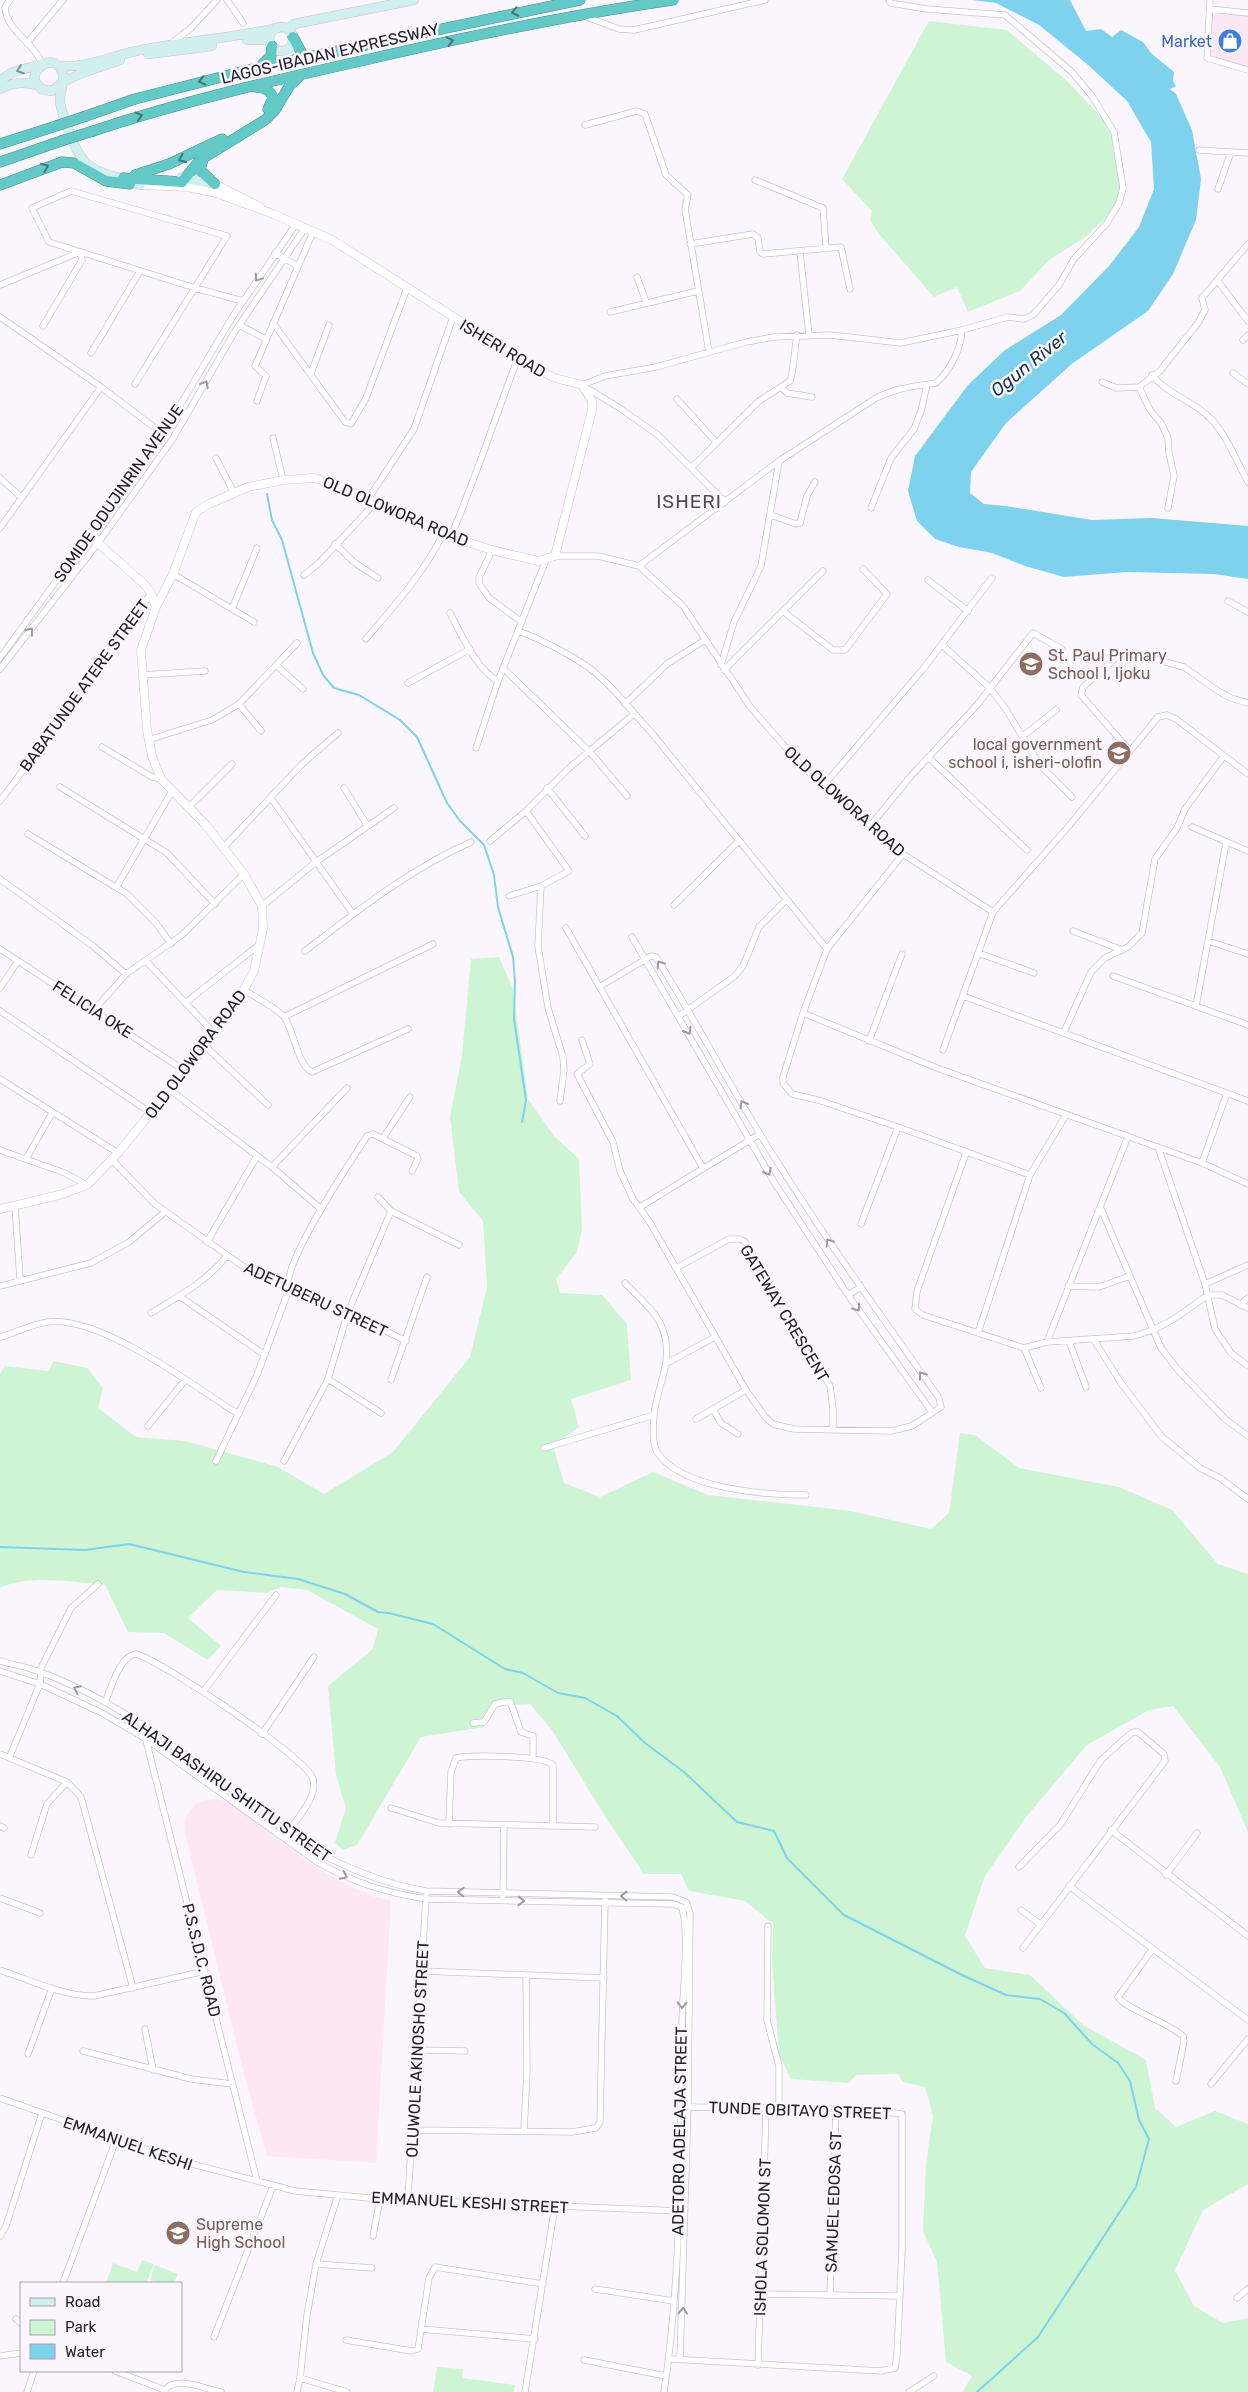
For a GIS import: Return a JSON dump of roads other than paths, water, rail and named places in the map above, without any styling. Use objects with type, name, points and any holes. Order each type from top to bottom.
[{"type":"highway","name":"LAGOS-IBADAN EXPRESSWAY","points":[[0,144],[135,99],[261,66],[305,59],[580,0]]},
{"type":"highway","name":"LAGOS-IBADAN EXPRESSWAY","points":[[0,162],[142,115],[238,90],[514,27],[673,0]]},
{"type":"highway","points":[[290,33],[305,59]]},
{"type":"highway","points":[[261,66],[271,56],[271,43]]},
{"type":"highway","points":[[123,178],[182,182],[204,157],[265,120],[275,110],[293,80],[305,74]]},
{"type":"highway","points":[[0,185],[62,162],[74,163],[106,181],[138,180],[224,138],[270,108],[274,98],[268,90],[262,88],[238,90]]},
{"type":"highway","points":[[204,157],[200,170],[215,184]]},
{"type":"main road","points":[[46,91],[52,91],[62,83],[85,72],[130,57],[256,39],[271,43],[279,50],[286,50],[292,44],[290,33],[294,24],[414,0]]},
{"type":"main road","points":[[271,43],[272,32],[278,28]]},
{"type":"main road","points":[[0,80],[14,72],[50,62],[58,66],[72,67],[170,45],[245,35],[278,28],[290,33]]},
{"type":"main road","points":[[37,85],[34,73],[42,64]]},
{"type":"main road","name":"ISHERI ROAD","points":[[58,66],[63,76],[60,102],[75,147],[82,160],[91,167],[103,173],[123,178],[138,180],[186,178],[215,184]]},
{"type":"main road","points":[[0,89],[12,84],[37,85],[60,102]]},
{"type":"main road","name":"ISHERI ROAD","points":[[75,147],[95,166],[138,180]]},
{"type":"street","points":[[10,0],[6,7],[9,21],[39,56],[42,64]]},
{"type":"street","points":[[27,43],[63,0]]},
{"type":"street","points":[[170,45],[191,28],[217,0]]},
{"type":"street","points":[[227,0],[243,23]]},
{"type":"street","points":[[582,15],[619,29],[634,30],[765,0]]},
{"type":"street","points":[[582,385],[605,376],[656,368],[746,342],[809,335],[901,343],[1008,318],[1024,319],[1032,315],[1058,285],[1074,259],[1107,222],[1120,203],[1123,188],[1118,150],[1111,127],[1082,82],[1047,48],[1004,15],[927,9],[890,3],[889,0]]},
{"type":"street","points":[[1210,0],[1207,58],[1248,70]]},
{"type":"street","points":[[1210,9],[1248,12]]},
{"type":"street","points":[[585,125],[637,111],[643,112],[666,175],[688,195],[685,209],[709,352]]},
{"type":"street","points":[[1199,150],[1248,153]]},
{"type":"street","points":[[1218,189],[1231,152]]},
{"type":"street","name":"ISHERI ROAD","points":[[138,180],[200,189],[273,214],[332,240],[518,358],[555,378],[582,385]]},
{"type":"street","points":[[755,180],[823,208],[826,248]]},
{"type":"street","name":"ISHERI ROAD","points":[[215,184],[250,200],[273,214]]},
{"type":"street","points":[[135,384],[195,288],[227,236],[71,191],[32,208],[49,242],[195,288],[243,301]]},
{"type":"street","name":"SOMIDE ODUJINRIN AVENUE","points":[[2,659],[91,532],[163,434],[243,301],[296,224]]},
{"type":"street","points":[[0,669],[2,659],[98,543],[184,421],[239,325],[305,228]]},
{"type":"street","points":[[257,401],[266,376],[255,366],[313,232]]},
{"type":"street","points":[[690,244],[753,234],[758,238],[760,252],[763,254],[842,248],[850,289]]},
{"type":"street","points":[[1102,382],[1117,388],[1139,386],[1152,375],[1159,372],[1198,323],[1205,310],[1202,298],[1248,244]]},
{"type":"street","points":[[0,285],[80,252]]},
{"type":"street","points":[[43,326],[82,260],[80,252]]},
{"type":"street","points":[[800,252],[809,335]]},
{"type":"street","points":[[275,253],[298,266]]},
{"type":"street","points":[[91,354],[140,271]]},
{"type":"street","points":[[637,277],[646,302]]},
{"type":"street","points":[[1217,280],[1248,321]]},
{"type":"street","points":[[273,323],[345,422],[351,424],[366,398],[407,288]]},
{"type":"street","points":[[610,312],[698,291]]},
{"type":"street","points":[[304,575],[319,563],[371,501],[414,430],[453,317]]},
{"type":"street","points":[[0,318],[101,387],[163,434]]},
{"type":"street","points":[[239,325],[266,339]]},
{"type":"street","points":[[311,373],[330,325]]},
{"type":"street","points":[[639,566],[779,461],[876,398],[898,388],[936,384],[948,369],[960,343],[962,330]]},
{"type":"street","points":[[1243,340],[1248,335]]},
{"type":"street","points":[[692,467],[758,401],[781,387],[793,376],[792,362],[797,336]]},
{"type":"street","points":[[366,639],[447,535],[469,495],[493,422],[518,358]]},
{"type":"street","points":[[1233,373],[1248,384]]},
{"type":"street","points":[[1152,375],[1162,387],[1200,409],[1211,419],[1248,482]]},
{"type":"street","points":[[582,385],[650,430],[692,467],[724,502]]},
{"type":"street","points":[[555,556],[592,410],[592,401],[582,385]]},
{"type":"street","points":[[871,508],[891,458],[914,429],[921,410],[926,385]]},
{"type":"street","points":[[1139,386],[1150,410],[1161,423],[1168,438],[1168,453],[1174,476],[1168,508]]},
{"type":"street","points":[[0,528],[101,387]]},
{"type":"street","points":[[781,387],[787,393],[812,397]]},
{"type":"street","points":[[677,399],[716,442]]},
{"type":"street","points":[[174,416],[184,421]]},
{"type":"street","points":[[273,438],[282,480]]},
{"type":"street","points":[[216,458],[234,493]]},
{"type":"street","points":[[722,668],[734,622],[761,566],[779,461]]},
{"type":"street","points":[[0,478],[22,498]]},
{"type":"street","name":"OLD OLOWORA ROAD","points":[[0,1209],[59,1195],[87,1185],[118,1153],[205,1046],[244,990],[254,970],[264,918],[262,906],[244,874],[189,807],[162,779],[148,740],[142,675],[142,650],[156,607],[173,574],[196,512],[234,493],[282,480],[301,478],[323,480],[447,535],[492,550],[538,561],[555,556],[598,556],[639,566],[682,606],[722,668],[784,748],[824,786],[903,854],[993,912]]},
{"type":"street","points":[[771,515],[796,524],[800,523],[807,496],[815,482]]},
{"type":"street","points":[[91,532],[98,543],[140,579],[151,592],[156,607]]},
{"type":"street","points":[[335,544],[356,563],[378,578]]},
{"type":"street","points":[[232,609],[257,548]]},
{"type":"street","points":[[492,550],[479,578],[479,583],[489,598],[522,622]]},
{"type":"street","points":[[476,748],[498,681],[546,560]]},
{"type":"street","points":[[784,612],[833,650],[845,650],[887,594],[863,569]]},
{"type":"street","points":[[722,668],[784,612],[823,571]]},
{"type":"street","points":[[173,574],[254,622]]},
{"type":"street","points":[[824,786],[942,645],[992,578]]},
{"type":"street","points":[[928,580],[968,610]]},
{"type":"street","name":"BABATUNDE ATERE STREET","points":[[0,801],[68,710],[151,592]]},
{"type":"street","points":[[1228,601],[1248,612]]},
{"type":"street","points":[[450,613],[470,649],[489,676],[498,681]]},
{"type":"street","points":[[519,631],[546,643],[586,666],[634,714],[651,732],[827,950]]},
{"type":"street","points":[[870,826],[928,758],[977,705],[989,687],[1033,633],[1062,649]]},
{"type":"street","points":[[624,704],[667,664],[705,640]]},
{"type":"street","points":[[148,740],[212,720],[239,704],[297,643]]},
{"type":"street","points":[[942,645],[989,687],[1023,736],[1040,765],[1072,796]]},
{"type":"street","points":[[408,683],[470,649]]},
{"type":"street","points":[[1129,750],[1081,695],[1083,686],[1123,653],[1134,653],[1184,667],[1218,691],[1231,698],[1248,703]]},
{"type":"street","points":[[277,666],[303,689]]},
{"type":"street","points":[[503,668],[590,752],[627,796]]},
{"type":"street","points":[[142,675],[205,671]]},
{"type":"street","points":[[239,704],[261,731]]},
{"type":"street","points":[[1023,736],[1056,710]]},
{"type":"street","points":[[490,841],[526,811],[547,788],[634,714]]},
{"type":"street","points":[[942,1050],[993,912],[1068,827],[1129,750],[1158,717],[1167,716],[1176,719],[1223,757],[1248,774]]},
{"type":"street","points":[[223,848],[313,754],[338,733]]},
{"type":"street","points":[[102,747],[152,777],[162,779]]},
{"type":"street","points":[[1064,1032],[1091,972],[1105,958],[1122,950],[1142,933],[1155,859],[1177,828],[1185,809],[1223,757]]},
{"type":"street","points":[[928,758],[1027,850]]},
{"type":"street","points":[[189,807],[232,764]]},
{"type":"street","points":[[60,787],[144,838],[179,864],[215,904]]},
{"type":"street","points":[[344,788],[368,825]]},
{"type":"street","points":[[547,788],[585,836]]},
{"type":"street","points":[[117,886],[172,791]]},
{"type":"street","points":[[271,798],[353,914]]},
{"type":"street","points":[[262,906],[316,862],[394,808]]},
{"type":"street","points":[[509,896],[541,886],[567,874],[569,869],[526,811]]},
{"type":"street","points":[[1192,828],[1248,851]]},
{"type":"street","points":[[28,834],[117,886],[137,902],[171,944]]},
{"type":"street","points":[[305,952],[353,914],[443,855],[471,842]]},
{"type":"street","points":[[674,905],[738,842]]},
{"type":"street","points":[[1196,1006],[1226,843]]},
{"type":"street","points":[[903,854],[827,950],[803,1013],[783,1077],[787,1089],[792,1094],[818,1100],[898,1127],[1030,1176]]},
{"type":"street","points":[[95,1009],[126,974],[171,944],[215,904],[244,874]]},
{"type":"street","points":[[0,879],[93,946],[126,974]]},
{"type":"street","points":[[541,886],[538,946],[548,1008],[563,1057],[564,1070],[560,1101]]},
{"type":"street","points":[[679,1016],[735,976],[743,966],[759,927],[786,900]]},
{"type":"street","points":[[566,928],[703,1168]]},
{"type":"street","points":[[1073,931],[1122,950]]},
{"type":"street","points":[[632,937],[774,1182],[848,1295],[932,1412]]},
{"type":"street","points":[[1208,941],[1248,954]]},
{"type":"street","points":[[185,1003],[260,944]]},
{"type":"street","points":[[284,1017],[433,944]]},
{"type":"street","name":"FELICIA OKE","points":[[0,948],[95,1009],[185,1071]]},
{"type":"street","points":[[978,953],[1034,973]]},
{"type":"street","points":[[869,1041],[902,954]]},
{"type":"street","points":[[582,1040],[590,1064],[578,1071],[578,1076],[613,1142],[620,1171],[633,1199],[640,1207],[746,1390],[766,1418],[773,1424],[794,1429],[891,1431],[904,1429],[938,1410],[942,1403],[861,1288],[760,1134],[689,1009],[656,957],[651,956],[644,959],[599,987]]},
{"type":"street","points":[[146,960],[214,1033]]},
{"type":"street","points":[[0,988],[18,961]]},
{"type":"street","points":[[1113,976],[1248,1025]]},
{"type":"street","points":[[244,990],[284,1017],[297,1049],[308,1070],[312,1072],[408,1029]]},
{"type":"street","points":[[963,996],[1227,1094],[1248,1100]]},
{"type":"street","points":[[0,1011],[151,1113]]},
{"type":"street","points":[[803,1013],[869,1041],[1066,1115],[1202,1163],[1248,1184]]},
{"type":"street","points":[[205,1046],[268,1105]]},
{"type":"street","points":[[0,1079],[118,1153]]},
{"type":"street","points":[[272,1167],[347,1088]]},
{"type":"street","points":[[170,1090],[272,1167],[321,1209]]},
{"type":"street","points":[[1202,1163],[1227,1094]]},
{"type":"street","points":[[382,1138],[410,1096]]},
{"type":"street","points":[[26,1159],[52,1113]]},
{"type":"street","points":[[978,1333],[1030,1176],[1066,1115]]},
{"type":"street","points":[[861,1224],[898,1127]]},
{"type":"street","points":[[216,1461],[265,1355],[288,1290],[287,1283],[290,1274],[321,1209],[368,1134],[382,1138],[417,1156],[418,1159],[412,1171]]},
{"type":"street","points":[[640,1207],[760,1134]]},
{"type":"street","points":[[1047,1342],[1128,1136]]},
{"type":"street","points":[[1158,1147],[1205,1284],[1211,1318],[1220,1340],[1231,1353],[1248,1366]]},
{"type":"street","points":[[0,1150],[65,1173],[87,1185]]},
{"type":"street","points":[[966,1153],[922,1275],[914,1304],[915,1309],[923,1315],[1024,1348],[1047,1342],[1123,1338],[1153,1330],[1208,1295],[1222,1295],[1248,1308]]},
{"type":"street","points":[[207,1242],[258,1156]]},
{"type":"street","name":"ADETUBERU STREET","points":[[112,1160],[165,1212],[227,1256],[288,1290],[348,1312],[406,1342]]},
{"type":"street","points":[[378,1197],[391,1211],[459,1245]]},
{"type":"street","points":[[15,1206],[20,1280]]},
{"type":"street","points":[[1101,1208],[1161,1348],[1178,1370],[1225,1419],[1248,1436]]},
{"type":"street","points":[[284,1461],[328,1379],[348,1312],[391,1211]]},
{"type":"street","points":[[0,1286],[82,1267],[102,1258],[143,1232],[165,1212]]},
{"type":"street","name":"GATEWAY CRESCENT","points":[[676,1268],[729,1239],[740,1239],[745,1242],[830,1386],[833,1429]]},
{"type":"street","points":[[150,1312],[205,1279],[227,1256]]},
{"type":"street","points":[[1205,1284],[1248,1265]]},
{"type":"street","points":[[1068,1286],[1099,1287],[1130,1276]]},
{"type":"street","points":[[391,1380],[427,1278]]},
{"type":"street","points":[[626,1283],[658,1319],[664,1330],[668,1363],[654,1415],[655,1448],[662,1457],[680,1473],[698,1480],[725,1486],[806,1495]]},
{"type":"street","points":[[848,1295],[861,1288]]},
{"type":"street","points":[[179,1296],[265,1355]]},
{"type":"street","points":[[1240,1305],[1248,1298]]},
{"type":"street","points":[[0,1337],[49,1322],[71,1323],[121,1341],[238,1414]]},
{"type":"street","points":[[668,1363],[715,1337]]},
{"type":"street","points":[[1069,1340],[1086,1386]]},
{"type":"street","points":[[1094,1340],[1121,1383],[1162,1437],[1200,1468],[1220,1478],[1248,1499]]},
{"type":"street","points":[[1024,1348],[1041,1388]]},
{"type":"street","points":[[328,1379],[381,1413]]},
{"type":"street","points":[[148,1426],[170,1402],[184,1380]]},
{"type":"street","points":[[696,1419],[746,1390]]},
{"type":"street","points":[[713,1409],[721,1423],[738,1434]]},
{"type":"street","points":[[544,1448],[654,1415]]},
{"type":"street","points":[[9,1758],[40,1684],[41,1672],[71,1608],[98,1584]]},
{"type":"street","points":[[203,1692],[276,1595]]},
{"type":"street","points":[[105,1702],[123,1662],[131,1654],[142,1656],[203,1692],[262,1734],[298,1762],[310,1774],[313,1780],[311,1796],[284,1838]]},
{"type":"street","points":[[262,1734],[314,1657]]},
{"type":"street","name":"ALHAJI BASHIRU SHITTU STREET","points":[[0,1661],[41,1672],[105,1702],[150,1730],[316,1851],[344,1866],[392,1885],[426,1891],[673,1897],[682,1905]]},
{"type":"street","name":"ALHAJI BASHIRU SHITTU STREET","points":[[0,1671],[40,1684],[102,1713],[146,1739],[317,1862],[346,1878],[386,1892],[426,1899],[682,1905]]},
{"type":"street","points":[[473,1723],[484,1722],[495,1704],[510,1701],[521,1732],[533,1736],[532,1758]]},
{"type":"street","points":[[146,1739],[150,1730]]},
{"type":"street","points":[[1019,1867],[1060,1824],[1101,1760],[1133,1732],[1138,1732],[1164,1754],[1166,1758],[1023,1948]]},
{"type":"street","name":"P.S.S.D.C. ROAD","points":[[146,1739],[257,2182]]},
{"type":"street","points":[[0,1754],[67,1782],[81,1797],[132,1988]]},
{"type":"street","points":[[449,1824],[452,1772],[456,1758],[532,1758],[546,1759],[553,1765],[553,1826]]},
{"type":"street","points":[[31,1855],[44,1808],[67,1782]]},
{"type":"street","points":[[391,1808],[431,1821],[449,1824],[595,1827]]},
{"type":"street","points":[[503,1901],[504,1825]]},
{"type":"street","points":[[1111,1830],[1166,1875],[1248,1936]]},
{"type":"street","points":[[1166,1875],[1197,1833]]},
{"type":"street","points":[[1070,1886],[1152,1950],[1248,2020]]},
{"type":"street","name":"OLUWOLE AKINOSHO STREET","points":[[408,2199],[426,1891]]},
{"type":"street","points":[[413,2130],[572,2132],[596,2128],[600,2122],[605,1896]]},
{"type":"street","points":[[0,1898],[40,1913]]},
{"type":"street","points":[[680,2359],[682,2211],[688,2107],[690,1913],[682,1905]]},
{"type":"street","name":"ADETORO ADELAJA STREET","points":[[664,2392],[670,2359],[682,2211],[681,2107],[684,1916],[682,1905]]},
{"type":"street","points":[[1021,1910],[1040,1924]]},
{"type":"street","points":[[768,1926],[766,2020],[780,2072],[779,2110]]},
{"type":"street","points":[[1152,1950],[1118,1997],[1123,2003],[1151,2016],[1183,2036],[1184,2041],[1176,2081]]},
{"type":"street","points":[[0,1970],[82,1996],[94,1996],[205,1971]]},
{"type":"street","points":[[421,1971],[604,1978]]},
{"type":"street","points":[[524,2130],[527,2070],[526,1975]]},
{"type":"street","points":[[28,2054],[52,1988]]},
{"type":"street","points":[[145,2029],[153,2070]]},
{"type":"street","points":[[1211,2084],[1248,2039]]},
{"type":"street","points":[[418,2050],[465,2051]]},
{"type":"street","points":[[83,2051],[191,2079],[232,2084]]},
{"type":"street","name":"EMMANUEL KESHI","points":[[0,2098],[177,2160],[257,2182]]},
{"type":"street","name":"TUNDE OBITAYO STREET","points":[[681,2107],[779,2110],[882,2110],[902,2114],[902,2251],[899,2296]]},
{"type":"street","name":"ISHOLA SOLOMON ST","points":[[758,2365],[766,2109]]},
{"type":"street","name":"SAMUEL EDOSA ST","points":[[830,2295],[836,2110]]},
{"type":"street","points":[[0,2236],[6,2226],[42,2113]]},
{"type":"street","points":[[63,2282],[116,2140]]},
{"type":"street","name":"EMMANUEL KESHI STREET","points":[[257,2182],[295,2191],[380,2199],[682,2211]]},
{"type":"street","points":[[214,2337],[273,2186]]},
{"type":"street","points":[[298,2392],[307,2315],[316,2264],[338,2195]]},
{"type":"street","points":[[374,2236],[380,2199]]},
{"type":"street","points":[[525,2392],[555,2206]]},
{"type":"street","points":[[316,2264],[372,2268]]},
{"type":"street","points":[[346,2340],[412,2351],[418,2349],[429,2278],[435,2267],[543,2284]]},
{"type":"street","points":[[1237,2298],[1248,2289]]},
{"type":"street","points":[[595,2290],[674,2301]]},
{"type":"street","points":[[670,2359],[758,2365],[891,2370],[896,2365],[899,2296],[761,2294]]},
{"type":"street","points":[[421,2329],[535,2339]]},
{"type":"street","points":[[0,2356],[20,2353]]},
{"type":"street","points":[[584,2360],[666,2376]]},
{"type":"street","points":[[27,2392],[34,2372]]},
{"type":"street","points":[[117,2372],[164,2391],[168,2386],[175,2383],[221,2392]]},
{"type":"street","points":[[909,2392],[934,2376]]},
{"type":"street","points":[[300,2378],[348,2392]]},
{"type":"water","name":"Ogun River","points":[[972,0],[1070,0],[1086,31],[1101,29],[1112,37],[1121,30],[1143,42],[1152,54],[1174,72],[1173,81],[1176,86],[1170,89],[1176,94],[1192,130],[1201,179],[1196,220],[1173,274],[1148,311],[1073,363],[1006,423],[971,472],[970,493],[984,504],[1092,520],[1152,518],[1248,526],[1248,579],[1214,574],[1127,572],[1064,577],[1025,566],[992,553],[959,547],[935,539],[917,521],[908,491],[915,456],[968,385],[1005,350],[1061,315],[1109,266],[1139,227],[1154,189],[1151,142],[1127,101],[1087,64],[1039,25],[996,3]]},
{"type":"waterway","points":[[267,494],[272,520],[282,540],[313,653],[323,675],[334,688],[359,695],[400,720],[417,737],[447,803],[460,821],[484,845],[494,875],[498,907],[513,957],[515,981],[514,1019],[526,1100],[522,1122]]},
{"type":"waterway","points":[[0,1547],[85,1550],[129,1544],[244,1572],[298,1579],[345,1594],[378,1612],[433,1624],[505,1669],[523,1673],[558,1693],[585,1698],[617,1716],[645,1743],[684,1772],[737,1822],[774,1831],[787,1858],[844,1915],[962,1975],[1006,1995],[1040,1999],[1064,2013],[1092,2044],[1118,2063],[1130,2081],[1139,2120],[1149,2139],[1136,2187],[1038,2337],[977,2392]]},
{"type":"place","name":"Market","points":[[1230,41]]},
{"type":"place","name":"St. Paul Primary School I, Ijoku","points":[[1031,664]]},
{"type":"place","name":"local government school i, isheri-olofin","points":[[1119,753]]},
{"type":"place","name":"Supreme High School","points":[[178,2233]]},
{"type":"district","name":"ISHERI","points":[[689,501]]}]
